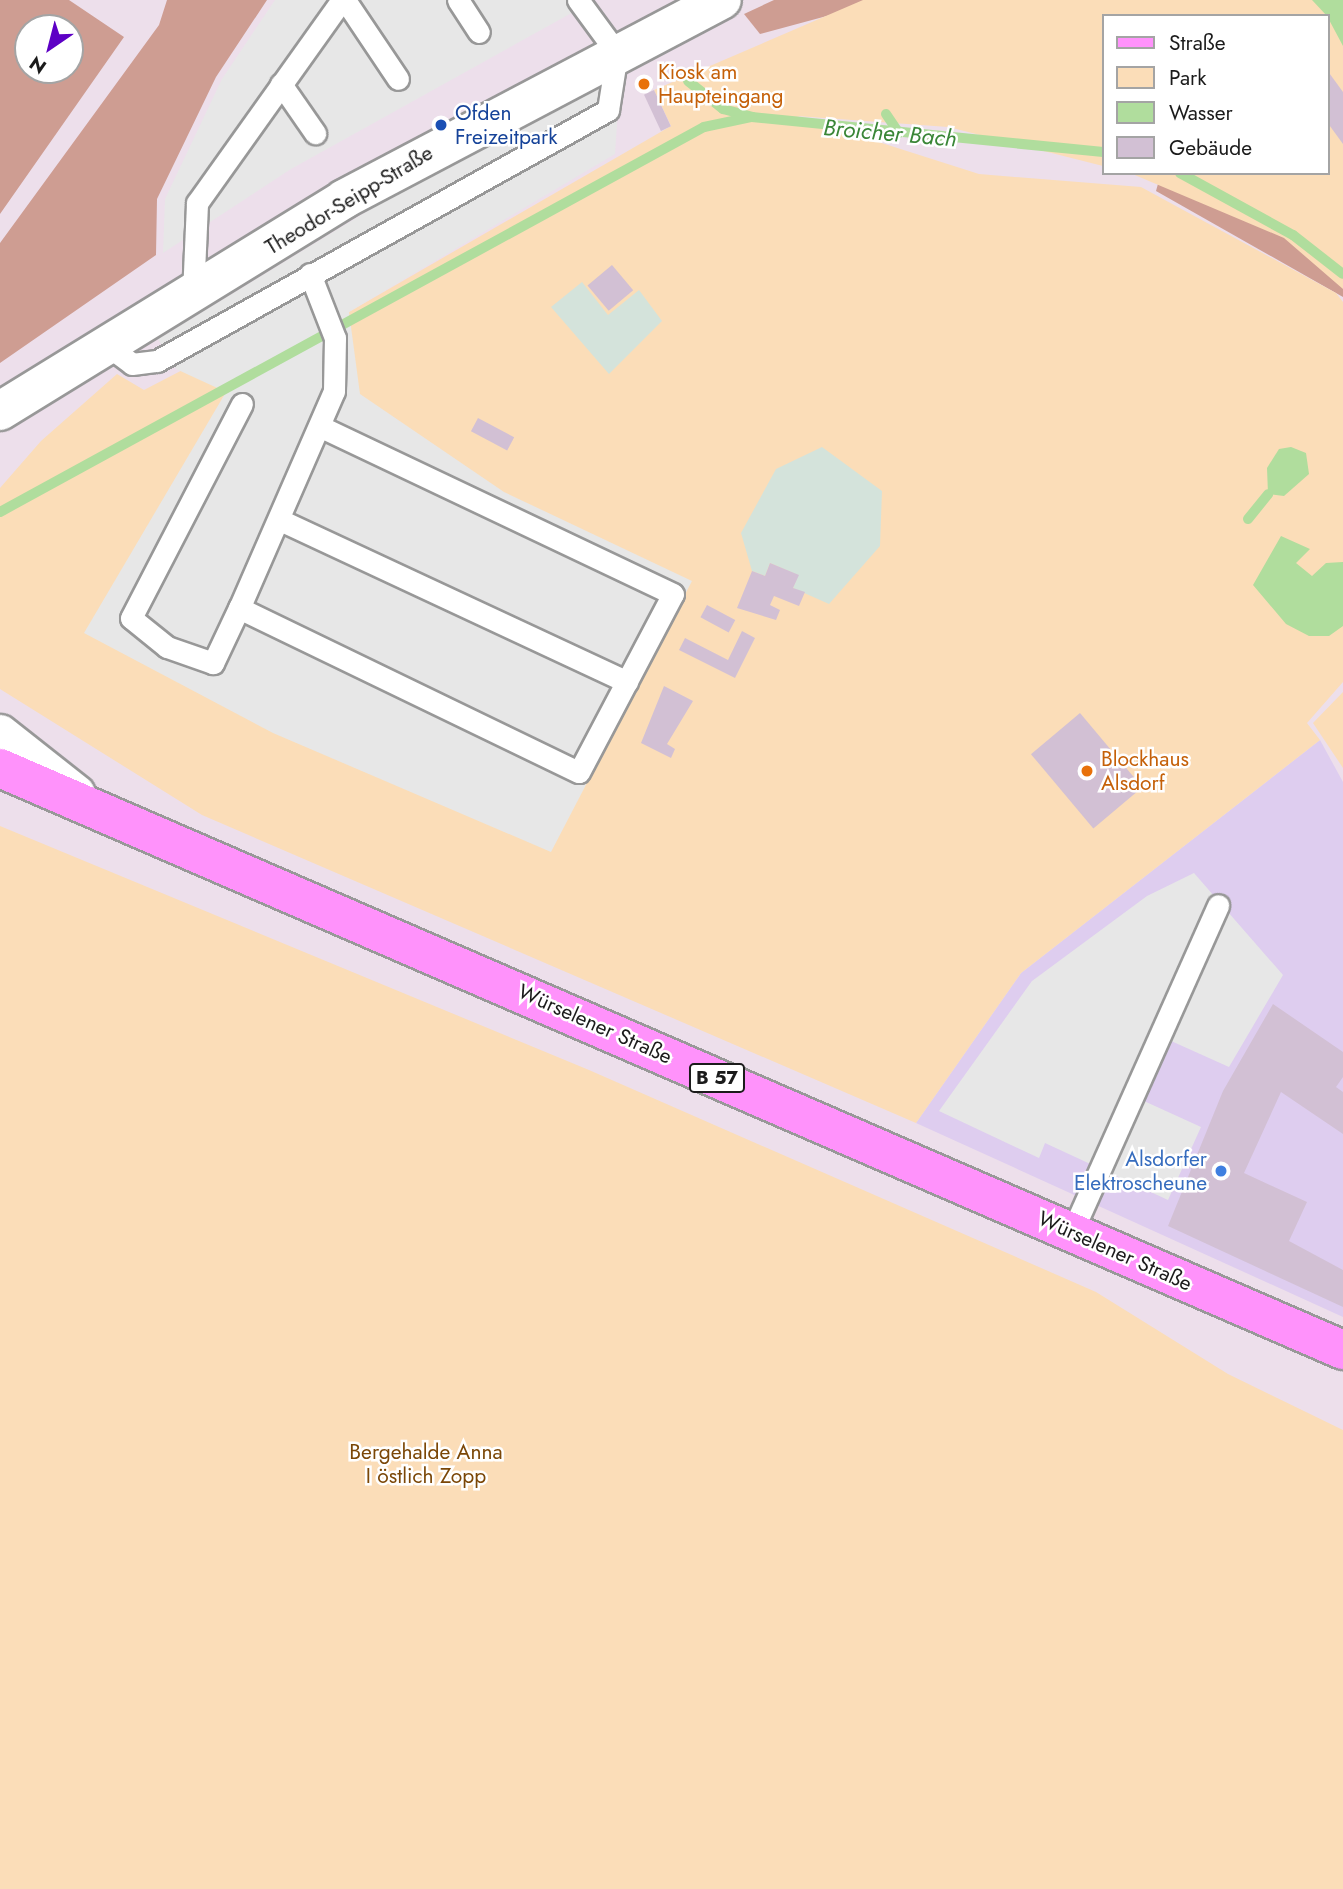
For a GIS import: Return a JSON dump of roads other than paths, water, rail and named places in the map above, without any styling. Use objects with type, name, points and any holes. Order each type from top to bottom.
[{"type":"main road","name":"Würselener Straße","points":[[0,768],[1343,1350]]},
{"type":"street","name":"Theodor-Seipp-Straße","points":[[8,412],[344,199],[704,4]]},
{"type":"street","points":[[0,734],[91,806]]},
{"type":"lane","points":[[193,295],[197,203],[344,0],[398,79]]},
{"type":"lane","points":[[458,0],[479,32]]},
{"type":"lane","points":[[111,348],[132,364],[157,361],[608,110],[617,53],[578,0]]},
{"type":"lane","points":[[281,84],[315,133]]},
{"type":"lane","points":[[242,404],[131,618],[167,648],[213,663],[321,428],[334,391],[335,338],[326,307],[310,274]]},
{"type":"lane","points":[[239,608],[579,772],[673,594],[321,428]]},
{"type":"lane","points":[[280,520],[627,682]]},
{"type":"lane","points":[[1072,1232],[1218,905]]},
{"type":"water","points":[[1312,0],[1343,0],[1343,46],[1329,20],[1329,14],[1325,14]]},
{"type":"water","points":[[1291,447],[1306,453],[1309,474],[1284,496],[1268,494],[1267,468],[1279,449]]},
{"type":"water","points":[[1281,536],[1310,549],[1296,563],[1312,576],[1326,563],[1343,562],[1343,626],[1329,636],[1309,636],[1286,624],[1253,585]]},
{"type":"waterway","name":"Broicher Bach","points":[[688,81],[723,109],[752,117],[1102,152]]},
{"type":"waterway","points":[[886,114],[899,133]]},
{"type":"waterway","points":[[0,512],[704,127],[752,117]]},
{"type":"waterway","name":"Broicher Bach","points":[[1184,175],[1293,235],[1343,274]]},
{"type":"waterway","points":[[1248,519],[1268,494]]},
{"type":"place","name":"Kiosk am Haupteingang","points":[[644,84]]},
{"type":"place","name":"Ofden Freizeitpark","points":[[441,125]]},
{"type":"place","name":"Blockhaus Alsdorf","points":[[1087,771]]},
{"type":"place","name":"Alsdorfer Elektroscheune","points":[[1221,1171]]},
{"type":"park label","name":"Bergehalde Anna I östlich Zopp","points":[[426,1464]]}]
